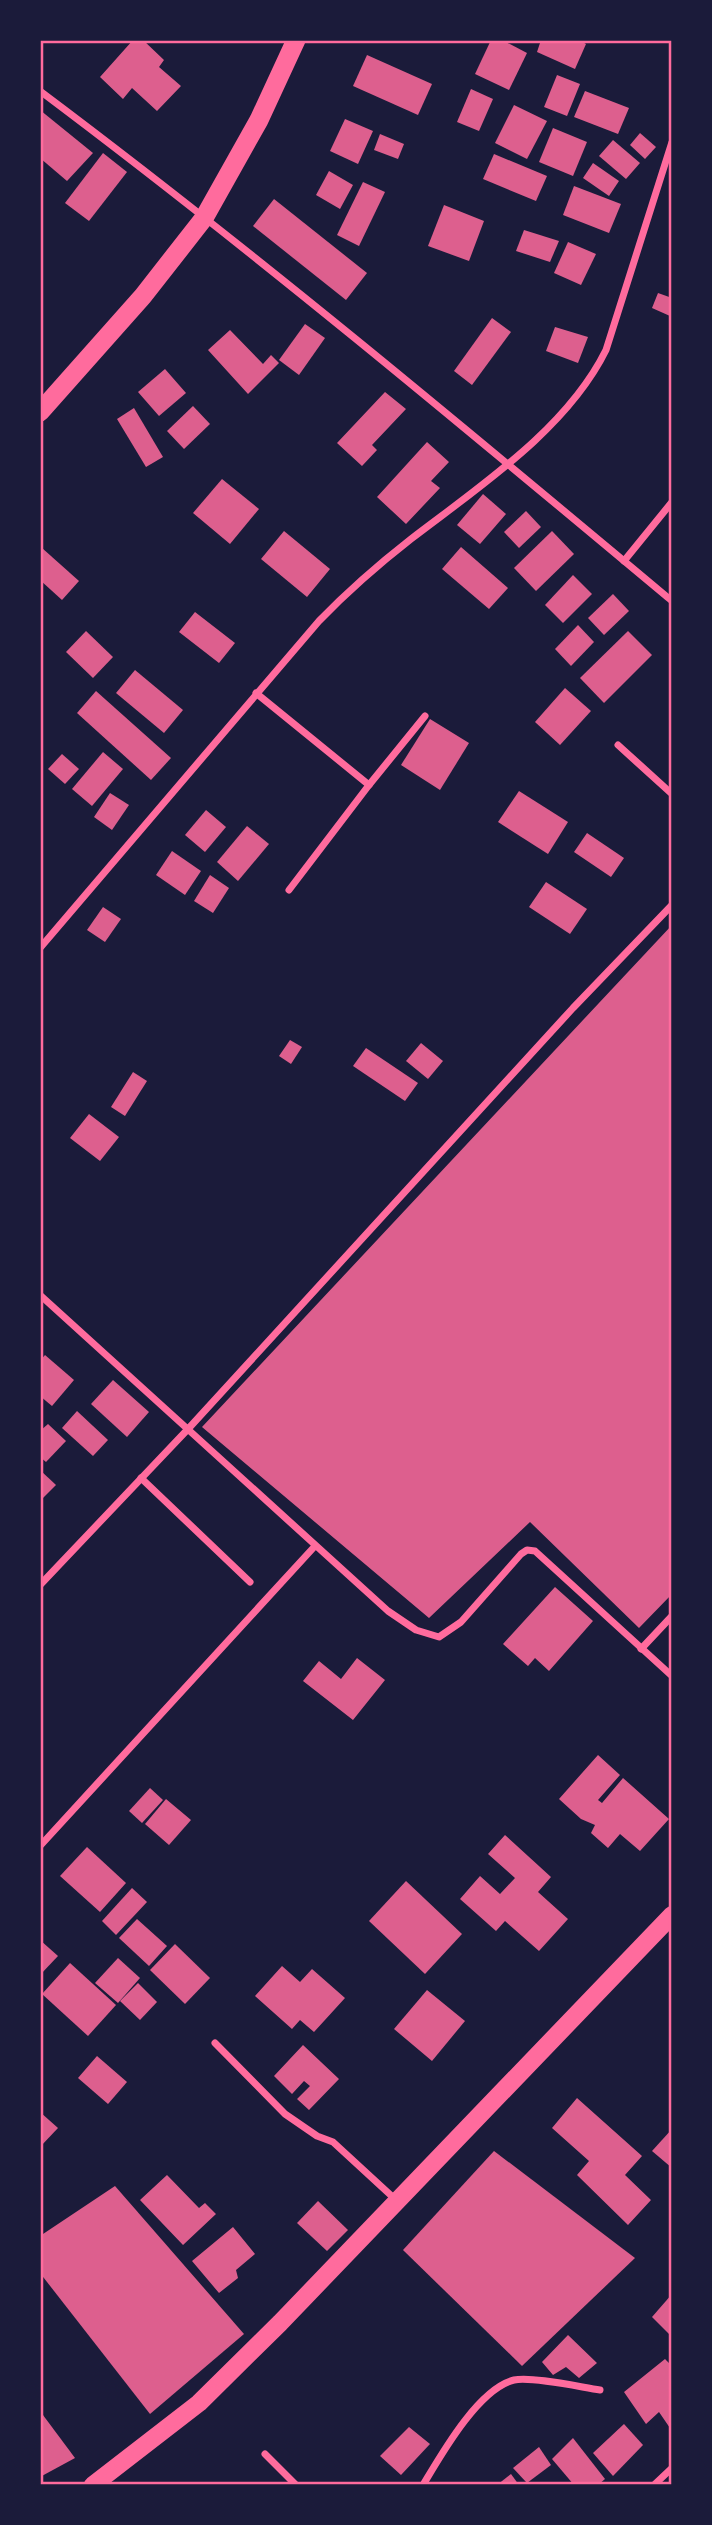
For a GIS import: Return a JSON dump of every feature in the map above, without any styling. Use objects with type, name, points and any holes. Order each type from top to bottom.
[{"type":"highway","points":[[40,412],[143,296],[204,218],[259,120],[296,40]]},
{"type":"main road","points":[[93,2485],[199,2403],[672,1914]]},
{"type":"street","points":[[40,91],[128,156],[672,601]]},
{"type":"street","points":[[40,948],[256,693],[337,602],[409,541],[509,465],[593,375],[606,350],[672,142]]},
{"type":"street","points":[[624,561],[672,502]]},
{"type":"street","points":[[256,693],[369,785]]},
{"type":"street","points":[[289,890],[425,716]]},
{"type":"street","points":[[618,745],[672,794]]},
{"type":"street","points":[[40,1585],[189,1428],[573,1008],[672,905]]},
{"type":"street","points":[[40,1295],[189,1428],[315,1546],[388,1611],[416,1630],[439,1637],[461,1622],[521,1554],[527,1550],[535,1551],[672,1676]]},
{"type":"street","points":[[141,1478],[250,1582]]},
{"type":"street","points":[[40,1846],[315,1546]]},
{"type":"street","points":[[641,1649],[672,1616]]},
{"type":"street","points":[[215,2043],[285,2114],[317,2136],[333,2141],[396,2201]]},
{"type":"street","points":[[423,2485],[461,2422],[505,2384],[514,2380],[528,2380],[600,2390]]},
{"type":"street","points":[[265,2455],[296,2485]]},
{"type":"street","points":[[654,2485],[672,2468]]},
{"type":"building","points":[[133,40],[143,40],[164,60],[159,67],[181,86],[157,111],[132,88],[123,99],[100,77]]},
{"type":"building","points":[[491,40],[502,40],[527,53],[509,90],[475,74]]},
{"type":"building","points":[[541,40],[579,40],[586,44],[575,69],[537,52]]},
{"type":"building","points":[[367,55],[432,84],[418,115],[353,86]]},
{"type":"building","points":[[557,75],[580,84],[567,116],[544,107]]},
{"type":"building","points":[[471,89],[493,99],[479,131],[457,122]]},
{"type":"building","points":[[585,91],[629,108],[618,134],[574,117]]},
{"type":"building","points":[[514,105],[547,121],[527,159],[495,143]]},
{"type":"building","points":[[40,110],[93,153],[67,181],[40,158]]},
{"type":"building","points":[[345,119],[373,131],[358,164],[330,151]]},
{"type":"building","points":[[553,128],[587,142],[573,176],[539,162]]},
{"type":"building","points":[[640,133],[656,147],[645,159],[630,145]]},
{"type":"building","points":[[380,134],[404,144],[398,159],[374,150]]},
{"type":"building","points":[[613,140],[640,163],[626,179],[599,156]]},
{"type":"building","points":[[103,153],[127,172],[89,221],[65,203]]},
{"type":"building","points":[[494,154],[547,176],[536,201],[483,179]]},
{"type":"building","points":[[593,163],[619,181],[609,196],[583,178]]},
{"type":"building","points":[[329,171],[353,185],[340,209],[316,195]]},
{"type":"building","points":[[363,182],[385,192],[359,246],[337,235]]},
{"type":"building","points":[[574,186],[621,204],[609,233],[563,215]]},
{"type":"building","points":[[274,199],[367,273],[346,300],[253,226]]},
{"type":"building","points":[[444,205],[484,221],[469,261],[428,246]]},
{"type":"building","points":[[524,230],[559,241],[550,262],[516,251]]},
{"type":"building","points":[[568,242],[596,254],[581,285],[554,273]]},
{"type":"building","points":[[658,293],[672,298],[670,316],[652,308]]},
{"type":"building","points":[[492,318],[511,332],[472,385],[454,371]]},
{"type":"building","points":[[305,324],[325,338],[299,375],[279,360]]},
{"type":"building","points":[[555,327],[588,337],[578,363],[546,351]]},
{"type":"building","points":[[230,330],[263,364],[271,355],[279,363],[248,394],[208,350]]},
{"type":"building","points":[[165,369],[186,393],[159,416],[138,392]]},
{"type":"building","points":[[385,392],[406,409],[372,445],[377,450],[362,466],[337,443]]},
{"type":"building","points":[[193,406],[210,424],[184,449],[167,431]]},
{"type":"building","points":[[134,408],[163,457],[146,467],[117,419]]},
{"type":"building","points":[[427,442],[449,462],[431,481],[440,488],[406,524],[377,497]]},
{"type":"building","points":[[222,479],[259,509],[230,544],[193,513]]},
{"type":"building","points":[[483,494],[506,514],[480,544],[457,525]]},
{"type":"building","points":[[526,511],[541,527],[519,548],[504,532]]},
{"type":"building","points":[[284,531],[330,569],[307,597],[261,559]]},
{"type":"building","points":[[552,531],[574,554],[536,591],[514,568]]},
{"type":"building","points":[[461,547],[508,588],[489,609],[442,569]]},
{"type":"building","points":[[42,548],[79,581],[62,600],[40,580]]},
{"type":"building","points":[[573,575],[592,594],[563,623],[545,605]]},
{"type":"building","points":[[613,594],[629,611],[604,635],[588,618]]},
{"type":"building","points":[[195,612],[235,643],[219,663],[179,632]]},
{"type":"building","points":[[578,625],[594,642],[571,666],[555,649]]},
{"type":"building","points":[[86,631],[113,657],[93,678],[66,652]]},
{"type":"building","points":[[628,631],[652,655],[604,703],[580,678]]},
{"type":"building","points":[[135,670],[183,710],[164,733],[116,693]]},
{"type":"building","points":[[565,688],[591,711],[560,745],[535,722]]},
{"type":"building","points":[[96,691],[171,758],[151,780],[77,713]]},
{"type":"building","points":[[430,719],[469,743],[440,790],[401,765]]},
{"type":"building","points":[[103,752],[123,769],[92,806],[72,789]]},
{"type":"building","points":[[62,754],[79,769],[65,784],[48,769]]},
{"type":"building","points":[[519,791],[568,822],[548,854],[498,822]]},
{"type":"building","points":[[110,793],[129,805],[112,830],[94,817]]},
{"type":"building","points":[[206,810],[226,827],[205,852],[185,835]]},
{"type":"building","points":[[247,826],[269,844],[238,881],[217,862]]},
{"type":"building","points":[[587,833],[624,858],[611,877],[574,852]]},
{"type":"building","points":[[172,851],[201,871],[185,895],[156,875]]},
{"type":"building","points":[[210,875],[229,888],[213,913],[194,901]]},
{"type":"building","points":[[546,882],[587,909],[570,934],[529,907]]},
{"type":"building","points":[[103,907],[121,919],[105,942],[87,930]]},
{"type":"building","points":[[672,925],[672,1594],[639,1628],[530,1522],[429,1618],[202,1427]]},
{"type":"building","points":[[290,1040],[302,1047],[291,1064],[279,1056]]},
{"type":"building","points":[[421,1043],[443,1061],[428,1079],[406,1061]]},
{"type":"building","points":[[366,1048],[418,1083],[405,1101],[353,1066]]},
{"type":"building","points":[[133,1072],[147,1081],[125,1116],[111,1107]]},
{"type":"building","points":[[89,1114],[119,1137],[100,1161],[70,1138]]},
{"type":"building","points":[[45,1355],[74,1380],[52,1406],[40,1396],[40,1361]]},
{"type":"building","points":[[113,1380],[149,1412],[127,1437],[91,1404]]},
{"type":"building","points":[[77,1411],[108,1440],[93,1456],[62,1428]]},
{"type":"building","points":[[48,1424],[66,1441],[46,1462],[40,1457],[40,1431]]},
{"type":"building","points":[[40,1470],[56,1485],[40,1501]]},
{"type":"building","points":[[555,1587],[593,1621],[549,1671],[535,1658],[528,1666],[503,1644]]},
{"type":"building","points":[[357,1658],[385,1680],[353,1720],[303,1681],[319,1661],[341,1679]]},
{"type":"building","points":[[598,1755],[620,1775],[598,1800],[602,1803],[623,1778],[669,1819],[640,1851],[620,1834],[608,1848],[591,1833],[595,1825],[581,1819],[559,1799]]},
{"type":"building","points":[[150,1788],[163,1800],[142,1823],[129,1811]]},
{"type":"building","points":[[166,1799],[191,1820],[169,1845],[145,1824]]},
{"type":"building","points":[[505,1835],[551,1877],[538,1892],[568,1919],[539,1951],[505,1921],[496,1931],[460,1899],[480,1876],[500,1894],[515,1878],[488,1854]]},
{"type":"building","points":[[87,1847],[126,1883],[100,1912],[60,1876]]},
{"type":"building","points":[[406,1881],[462,1934],[425,1974],[369,1921]]},
{"type":"building","points":[[132,1888],[147,1902],[116,1935],[102,1921]]},
{"type":"building","points":[[137,1919],[167,1946],[149,1966],[119,1938]]},
{"type":"building","points":[[40,1940],[58,1956],[40,1975]]},
{"type":"building","points":[[175,1944],[210,1978],[185,2004],[150,1970]]},
{"type":"building","points":[[118,1958],[140,1978],[118,2003],[95,1983]]},
{"type":"building","points":[[70,1963],[116,2005],[88,2036],[42,1994]]},
{"type":"building","points":[[282,1966],[300,1982],[312,1969],[345,1998],[314,2032],[300,2020],[292,2029],[255,1996]]},
{"type":"building","points":[[138,1983],[157,2002],[140,2020],[120,2001]]},
{"type":"building","points":[[427,1990],[465,2021],[432,2061],[394,2029]]},
{"type":"building","points":[[303,2045],[339,2079],[309,2110],[297,2099],[310,2086],[304,2081],[292,2094],[274,2076]]},
{"type":"building","points":[[97,2056],[127,2082],[108,2104],[78,2078]]},
{"type":"building","points":[[577,2098],[642,2156],[625,2175],[651,2200],[628,2225],[577,2175],[589,2161],[552,2128]]},
{"type":"building","points":[[40,2112],[58,2128],[40,2147]]},
{"type":"building","points":[[672,2129],[672,2168],[652,2151]]},
{"type":"building","points":[[494,2151],[635,2258],[522,2366],[403,2250]]},
{"type":"building","points":[[167,2175],[199,2208],[205,2203],[216,2214],[183,2245],[140,2200]]},
{"type":"building","points":[[115,2186],[244,2334],[150,2414],[40,2273],[40,2236]]},
{"type":"building","points":[[318,2201],[348,2230],[327,2251],[297,2223]]},
{"type":"building","points":[[233,2227],[255,2254],[236,2270],[238,2278],[219,2293],[192,2261]]},
{"type":"building","points":[[672,2294],[672,2337],[652,2317]]},
{"type":"building","points":[[568,2335],[597,2363],[579,2378],[566,2367],[553,2375],[542,2362]]},
{"type":"building","points":[[665,2359],[672,2366],[672,2431],[659,2412],[646,2424],[624,2392]]},
{"type":"building","points":[[40,2411],[75,2458],[40,2477]]},
{"type":"building","points":[[624,2424],[643,2445],[613,2476],[593,2453]]},
{"type":"building","points":[[409,2427],[430,2444],[401,2475],[380,2456]]},
{"type":"building","points":[[573,2438],[605,2479],[598,2485],[574,2485],[552,2459]]},
{"type":"building","points":[[539,2447],[551,2465],[527,2483],[513,2468]]},
{"type":"building","points":[[511,2474],[519,2485],[497,2485]]}]
